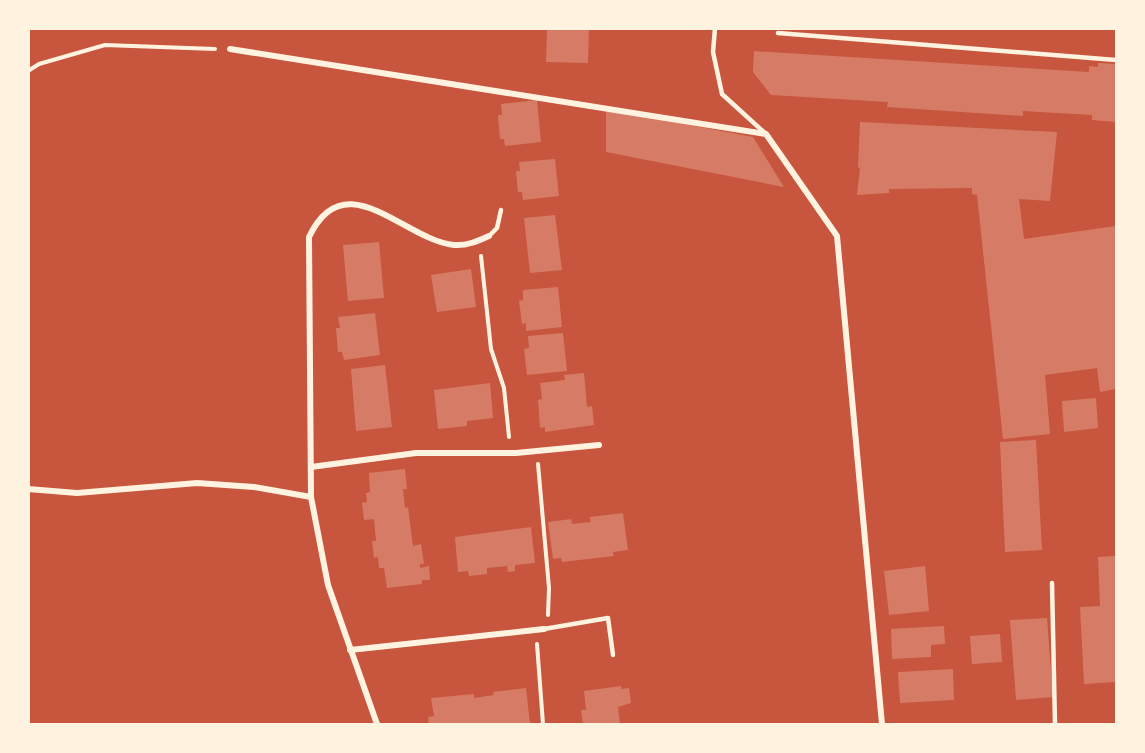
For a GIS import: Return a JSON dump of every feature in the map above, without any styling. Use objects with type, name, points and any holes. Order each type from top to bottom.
[{"type":"street","points":[[230,49],[766,134],[837,236],[882,724]]},
{"type":"street","points":[[377,724],[328,585],[311,497],[309,237],[315,224],[335,206],[348,204],[381,213],[431,238],[453,245],[474,243],[489,236]]},
{"type":"street","points":[[311,466],[416,453],[510,453],[599,444]]},
{"type":"street","points":[[28,489],[77,493],[197,483],[254,487],[311,497]]},
{"type":"street","points":[[350,650],[542,629]]},
{"type":"lane","points":[[715,28],[713,52],[722,94],[766,134]]},
{"type":"lane","points":[[778,33],[1116,60]]},
{"type":"lane","points":[[489,236],[498,228],[501,210]]},
{"type":"lane","points":[[1052,584],[1055,724]]},
{"type":"lane","points":[[542,629],[608,618],[613,655]]},
{"type":"path","points":[[28,71],[39,64],[105,45],[230,49]]},
{"type":"path","points":[[480,240],[491,349],[504,388],[510,453]]},
{"type":"path","points":[[537,451],[549,588],[542,629],[543,724]]},
{"type":"building","points":[[547,28],[589,28],[588,63],[546,62]]},
{"type":"building","points":[[754,51],[1089,72],[1089,66],[1098,67],[1098,63],[1116,64],[1116,122],[1092,120],[1092,115],[1023,111],[1023,116],[887,107],[888,102],[771,95],[753,72]]},
{"type":"building","points":[[537,100],[541,142],[505,146],[504,139],[500,139],[498,115],[502,115],[501,104]]},
{"type":"building","points":[[606,109],[753,137],[784,187],[606,152]]},
{"type":"building","points":[[860,122],[1057,132],[1050,201],[1019,199],[1024,239],[1116,226],[1116,389],[1100,392],[1097,368],[1045,375],[1050,434],[1003,439],[977,195],[972,194],[972,188],[889,189],[889,193],[857,195],[860,168],[858,167]]},
{"type":"building","points":[[555,159],[559,196],[523,200],[522,192],[518,192],[516,171],[520,171],[519,162]]},
{"type":"building","points":[[555,215],[562,270],[530,273],[524,218]]},
{"type":"building","points":[[379,242],[384,298],[348,301],[343,245]]},
{"type":"building","points":[[471,269],[476,307],[437,312],[431,275]]},
{"type":"building","points":[[558,287],[562,327],[526,331],[526,323],[522,324],[519,301],[523,300],[523,290]]},
{"type":"building","points":[[375,313],[380,355],[344,360],[342,352],[338,352],[336,328],[340,328],[338,317]]},
{"type":"building","points":[[563,333],[567,371],[527,375],[524,349],[529,348],[528,336]]},
{"type":"building","points":[[385,365],[392,427],[356,431],[351,369]]},
{"type":"building","points":[[584,373],[587,407],[592,406],[594,425],[545,432],[545,427],[540,428],[538,400],[542,399],[540,383],[565,380],[564,375]]},
{"type":"building","points":[[490,383],[493,418],[467,421],[467,426],[438,429],[434,390]]},
{"type":"building","points":[[1096,398],[1098,428],[1064,432],[1062,401]]},
{"type":"building","points":[[1036,440],[1042,550],[1005,552],[1000,442]]},
{"type":"building","points":[[405,469],[407,489],[403,489],[405,508],[408,507],[413,546],[421,544],[424,564],[420,564],[420,568],[429,566],[430,580],[422,580],[422,584],[387,588],[384,568],[379,568],[378,557],[374,558],[372,541],[376,541],[374,519],[364,520],[362,503],[367,502],[366,493],[370,492],[369,473]]},
{"type":"building","points":[[623,513],[628,550],[613,552],[614,556],[562,562],[561,558],[553,559],[548,522],[571,519],[572,524],[591,522],[590,517]]},
{"type":"building","points":[[531,527],[535,563],[515,565],[515,571],[508,572],[507,566],[487,568],[487,574],[469,576],[468,571],[458,572],[455,537]]},
{"type":"building","points":[[1116,556],[1116,682],[1084,684],[1080,607],[1100,606],[1098,557]]},
{"type":"building","points":[[925,566],[929,611],[889,615],[884,571]]},
{"type":"building","points":[[1047,618],[1053,697],[1016,700],[1010,620]]},
{"type":"building","points":[[944,626],[945,644],[931,645],[931,657],[892,659],[891,629]]},
{"type":"building","points":[[1000,634],[1002,662],[972,664],[970,636]]},
{"type":"building","points":[[953,669],[954,700],[900,703],[898,672]]},
{"type":"building","points":[[621,686],[621,689],[629,688],[631,703],[618,707],[620,724],[583,724],[581,710],[586,710],[584,691]]},
{"type":"building","points":[[526,688],[530,724],[429,724],[428,717],[434,716],[431,698],[474,694],[474,698],[494,695],[493,692]]}]
